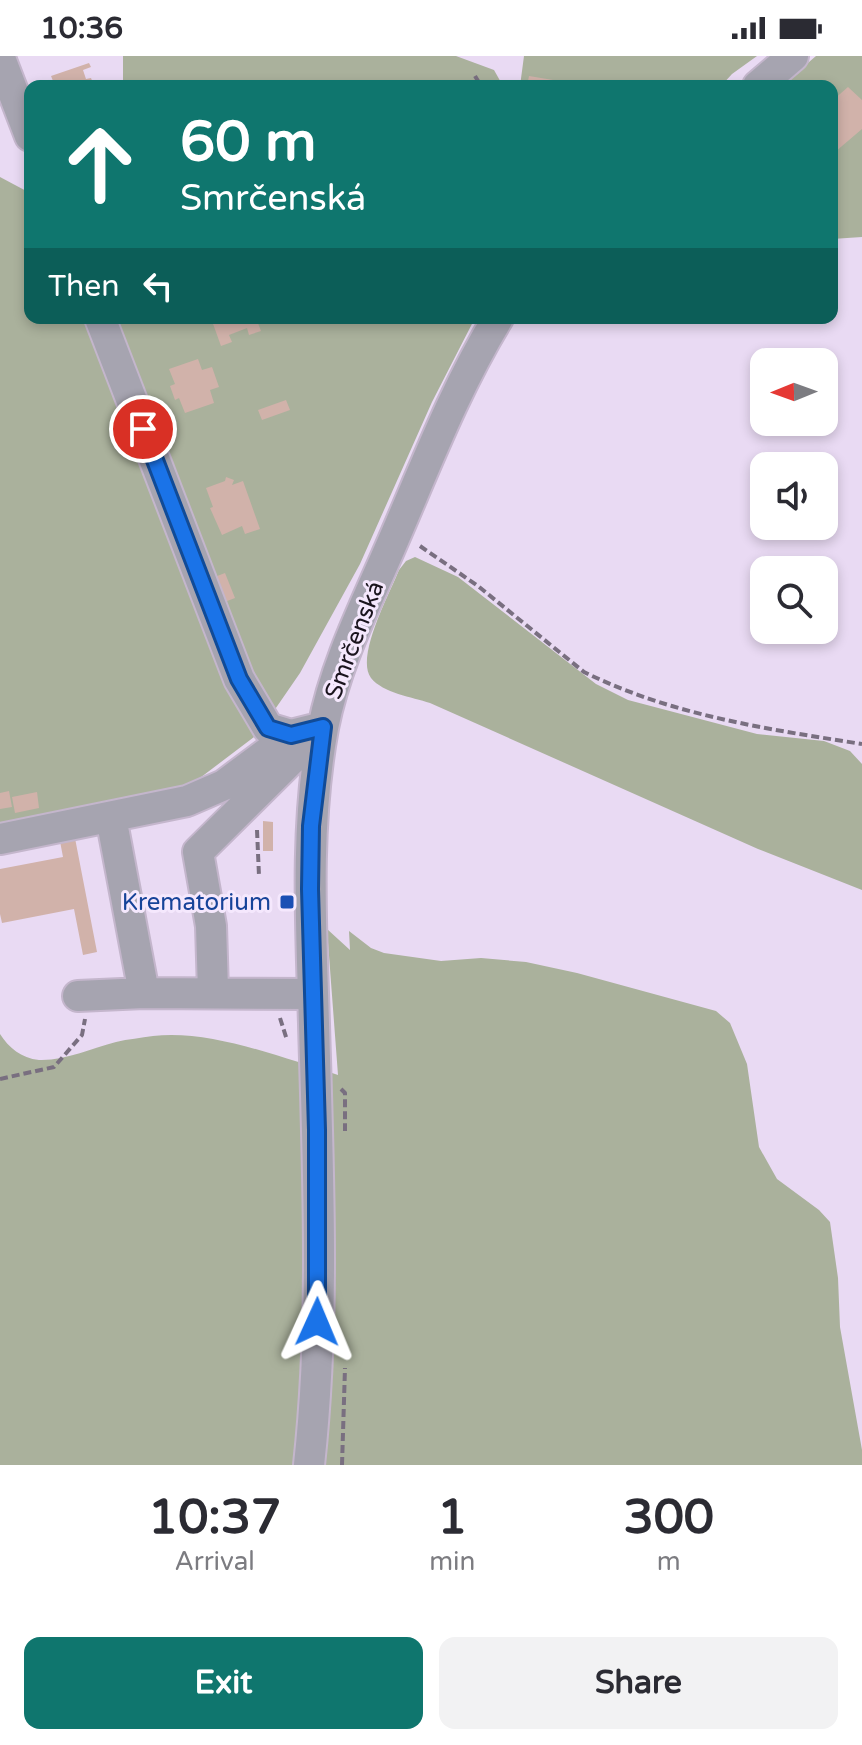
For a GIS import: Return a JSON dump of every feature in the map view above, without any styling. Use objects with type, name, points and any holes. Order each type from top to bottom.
[{"type":"street","points":[[765,80],[793,56]]},
{"type":"street","points":[[0,58],[24,120]]},
{"type":"street","points":[[102,324],[239,679],[268,728],[291,735]]},
{"type":"street","name":"Smrčenská","points":[[309,1465],[317,1353],[317,1130],[311,826],[323,727],[341,663],[440,430],[494,324]]},
{"type":"street","points":[[0,839],[187,801],[224,785],[291,735],[323,727]]},
{"type":"street","points":[[213,991],[211,926],[198,852],[323,727]]},
{"type":"street","points":[[111,817],[144,993]]},
{"type":"street","points":[[84,995],[213,991],[313,994]]},
{"type":"path","points":[[475,76],[477,80]]},
{"type":"path","points":[[397,532],[478,586],[584,672],[603,681],[632,694],[709,717],[862,744]]},
{"type":"path","points":[[257,816],[259,876]]},
{"type":"path","points":[[277,993],[288,1045]]},
{"type":"path","points":[[0,1079],[54,1067],[82,1035],[84,995]]},
{"type":"green space","points":[[123,56],[456,56],[494,70],[500,80],[123,80]]},
{"type":"green space","points":[[524,56],[757,56],[726,80],[521,80]]},
{"type":"green space","points":[[816,56],[862,56],[862,237],[838,239],[838,80],[788,80]]},
{"type":"green space","points":[[0,177],[24,190],[24,324],[472,324],[432,402],[360,564],[300,673],[258,734],[192,784],[146,807],[0,836]]},
{"type":"green space","points":[[415,557],[458,577],[596,684],[628,700],[757,734],[824,741],[850,751],[862,764],[862,890],[758,849],[430,703],[390,691],[376,683],[367,668],[370,641],[399,570],[406,561]]},
{"type":"green space","points":[[327,929],[350,950],[349,931],[371,948],[384,953],[441,961],[481,958],[526,962],[716,1011],[730,1023],[747,1064],[759,1147],[777,1179],[830,1222],[838,1278],[840,1327],[862,1465],[0,1465],[0,1034],[16,1052],[39,1060],[68,1056],[116,1042],[175,1035],[246,1046],[338,1075]]},
{"type":"building","points":[[89,63],[91,67],[83,70],[86,79],[92,80],[53,80],[51,76]]},
{"type":"building","points":[[529,76],[553,80],[528,80]]},
{"type":"building","points":[[848,87],[862,100],[862,129],[838,149],[838,96]]},
{"type":"building","points":[[213,324],[258,324],[261,331],[249,335],[247,328],[229,335],[232,342],[221,346]]},
{"type":"building","points":[[198,359],[202,370],[212,367],[219,387],[210,390],[214,403],[185,413],[179,398],[175,400],[170,386],[175,384],[169,369]]},
{"type":"building","points":[[286,400],[290,410],[262,420],[258,410]]},
{"type":"building","points":[[226,477],[234,480],[232,485],[243,481],[260,529],[245,534],[242,526],[222,535],[210,508],[213,507],[206,488],[225,481]]},
{"type":"building","points":[[225,573],[235,598],[222,603],[212,578]]},
{"type":"building","points":[[9,791],[12,807],[0,809],[0,793]]},
{"type":"building","points":[[37,792],[39,808],[15,813],[12,797]]},
{"type":"building","points":[[263,821],[273,822],[273,851],[263,851]]},
{"type":"building","points":[[74,833],[97,952],[83,955],[74,909],[2,923],[0,914],[0,869],[63,857],[59,836]]},
{"type":"place","name":"Krematorium","points":[[287,902]]},
{"type":"route","points":[[143,429],[239,679],[268,728],[291,735],[323,727],[311,826],[310,889],[317,1130],[317,1322]]}]
